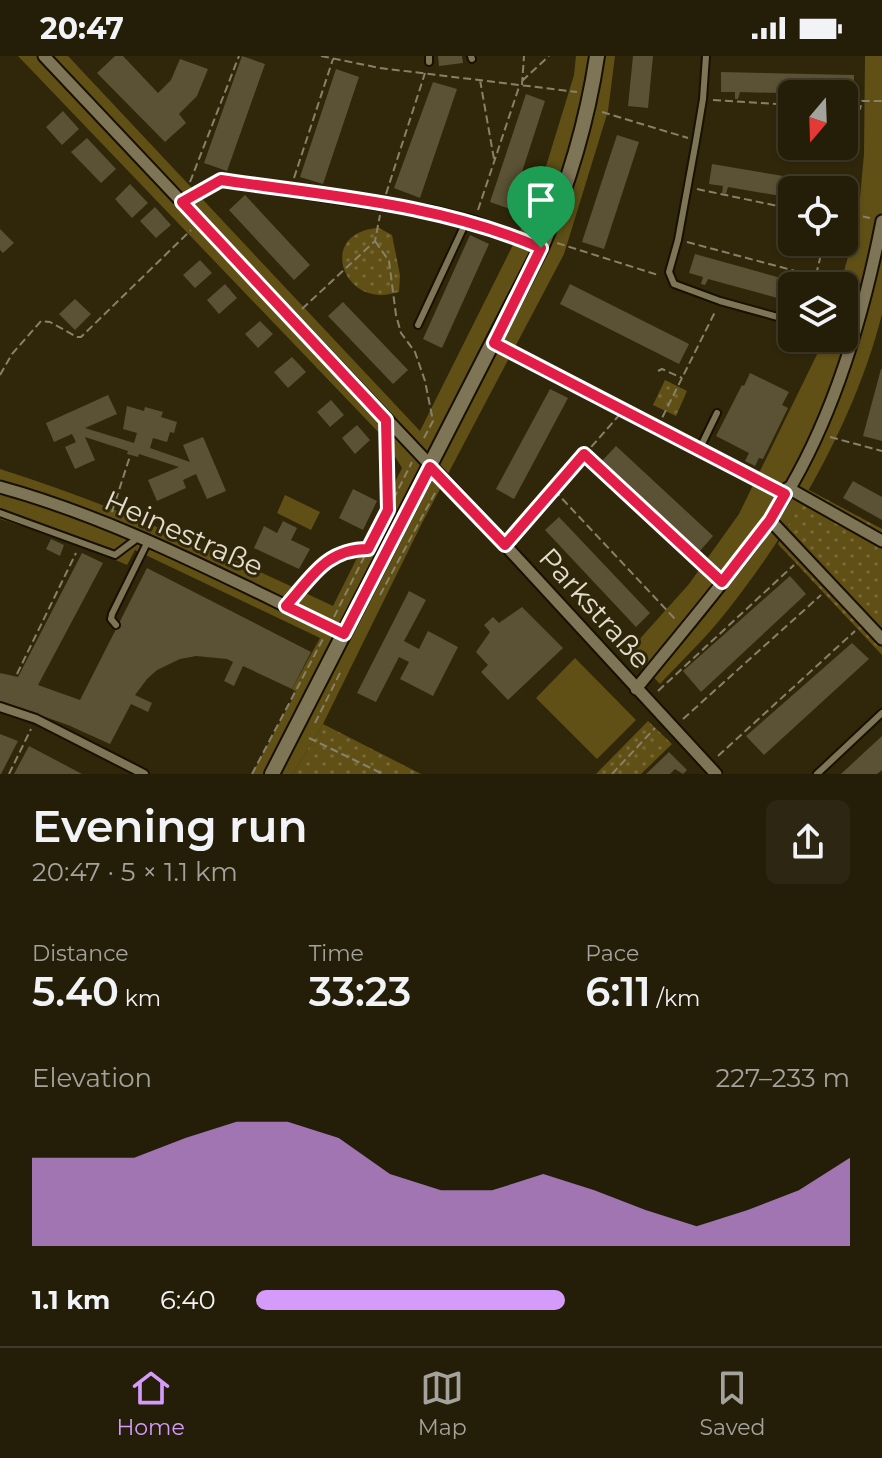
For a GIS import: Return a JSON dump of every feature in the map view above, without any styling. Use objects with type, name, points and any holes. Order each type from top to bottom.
[{"type":"street","name":"Parkstraße","points":[[44,56],[505,545],[712,770]]},
{"type":"street","points":[[272,774],[543,243],[581,141],[597,56]]},
{"type":"street","points":[[182,202],[221,180],[433,212],[543,243]]},
{"type":"street","points":[[858,311],[867,290],[882,221]]},
{"type":"street","points":[[636,689],[770,520],[831,403],[844,352]]},
{"type":"street","name":"Heinestraße","points":[[0,487],[36,497],[144,539],[344,634]]},
{"type":"street","points":[[787,491],[882,541]]},
{"type":"street","points":[[770,520],[882,639]]},
{"type":"street","points":[[0,707],[36,719],[144,774]]},
{"type":"lane","points":[[706,56],[696,141],[669,272],[674,284],[778,317]]},
{"type":"lane","points":[[418,325],[470,221]]},
{"type":"lane","points":[[717,413],[699,450],[787,491]]},
{"type":"lane","points":[[0,513],[115,555],[144,539]]},
{"type":"lane","points":[[116,625],[111,619],[112,614],[144,539]]},
{"type":"lane","points":[[817,774],[882,713]]},
{"type":"path","points":[[182,202],[239,56]]},
{"type":"path","points":[[321,56],[425,73],[521,84],[590,101],[696,141]]},
{"type":"path","points":[[470,221],[521,84],[524,56]]},
{"type":"path","points":[[521,84],[549,56]]},
{"type":"path","points":[[289,190],[333,58]]},
{"type":"path","points":[[292,318],[375,241],[382,204],[425,73]]},
{"type":"path","points":[[480,80],[495,160]]},
{"type":"path","points":[[703,99],[778,104]]},
{"type":"path","points":[[858,109],[862,101],[882,101]]},
{"type":"path","points":[[688,187],[778,206]]},
{"type":"path","points":[[858,215],[869,218]]},
{"type":"path","points":[[0,375],[12,354],[41,321],[50,322],[81,337],[200,220]]},
{"type":"path","points":[[678,240],[801,272]]},
{"type":"path","points":[[252,774],[433,421],[415,352],[401,333],[396,315],[389,261],[375,241]]},
{"type":"path","points":[[543,243],[664,277],[670,275]]},
{"type":"path","points":[[858,288],[867,290]]},
{"type":"path","points":[[656,429],[720,301]]},
{"type":"path","points":[[494,343],[699,450]]},
{"type":"path","points":[[658,371],[662,369],[683,379]]},
{"type":"path","points":[[505,545],[622,412]]},
{"type":"path","points":[[386,420],[388,510]]},
{"type":"path","points":[[817,434],[882,451]]},
{"type":"path","points":[[584,454],[722,582]]},
{"type":"path","points":[[108,524],[130,456]]},
{"type":"path","points":[[375,604],[442,479]]},
{"type":"path","points":[[554,490],[684,629]]},
{"type":"path","points":[[17,674],[82,541]]},
{"type":"path","points":[[286,606],[337,553],[368,549]]},
{"type":"path","points":[[647,701],[804,556]]},
{"type":"path","points":[[673,728],[831,586]]},
{"type":"path","points":[[712,770],[865,622]]},
{"type":"path","points":[[612,774],[664,718]]},
{"type":"path","points":[[9,774],[36,719]]},
{"type":"path","points":[[307,737],[383,774]]},
{"type":"shaded area","points":[[18,56],[68,56],[420,431],[536,199],[574,75],[576,56],[615,56],[608,111],[564,254],[421,525],[323,724],[293,774],[252,774],[296,692],[292,689],[320,638],[135,550],[127,565],[86,547],[0,519],[0,469],[85,498],[169,532],[333,606],[402,468],[383,437]]},
{"type":"shaded area","points":[[865,56],[882,56],[882,314],[871,353],[839,432],[798,508],[752,579],[719,621],[660,684],[629,651],[689,584],[739,514],[818,352],[858,352],[858,272],[844,272],[848,256],[858,256],[864,154]]},
{"type":"shaded area","points":[[379,228],[392,235],[400,275],[399,292],[381,295],[366,292],[346,275],[342,263],[343,251],[349,240],[361,232]]},
{"type":"shaded area","points":[[665,380],[687,391],[676,416],[653,405]]},
{"type":"shaded area","points":[[807,489],[882,529],[882,655],[778,544]]},
{"type":"shaded area","points":[[285,495],[320,512],[311,530],[277,513]]},
{"type":"shaded area","points":[[575,658],[636,720],[597,759],[536,698]]},
{"type":"shaded area","points":[[648,721],[672,744],[641,774],[596,774]]},
{"type":"shaded area","points":[[323,724],[421,774],[293,774]]},
{"type":"building","points":[[115,56],[123,56],[158,93],[171,80],[180,59],[208,69],[197,96],[179,114],[186,123],[165,142],[97,73]]},
{"type":"building","points":[[242,56],[265,64],[227,171],[204,163]]},
{"type":"building","points":[[438,56],[462,56],[463,63],[439,66]]},
{"type":"building","points":[[633,56],[653,56],[648,108],[628,106]]},
{"type":"building","points":[[336,69],[359,77],[323,184],[300,177]]},
{"type":"building","points":[[721,72],[854,75],[854,80],[778,80],[778,93],[740,92],[738,99],[735,99],[735,92],[721,92]]},
{"type":"building","points":[[433,82],[457,89],[420,198],[394,188]]},
{"type":"building","points":[[526,94],[545,101],[510,209],[490,202]]},
{"type":"building","points":[[63,111],[79,129],[62,145],[46,127]]},
{"type":"building","points":[[617,135],[639,142],[604,249],[582,242]]},
{"type":"building","points":[[87,138],[116,169],[101,183],[71,152]]},
{"type":"building","points":[[712,164],[783,176],[778,176],[778,196],[728,187],[726,194],[722,193],[723,186],[709,184]]},
{"type":"building","points":[[130,184],[148,203],[132,218],[115,199]]},
{"type":"building","points":[[245,195],[310,265],[294,280],[229,210]]},
{"type":"building","points":[[155,207],[171,225],[156,238],[140,221]]},
{"type":"building","points":[[0,229],[14,243],[3,253],[0,250]]},
{"type":"building","points":[[470,235],[489,244],[442,348],[423,339]]},
{"type":"building","points":[[695,254],[778,277],[778,298],[708,279],[705,285],[701,284],[703,277],[689,273]]},
{"type":"building","points":[[200,260],[212,273],[195,288],[183,275]]},
{"type":"building","points":[[225,284],[237,298],[219,314],[207,300]]},
{"type":"building","points":[[570,284],[689,344],[679,364],[560,304]]},
{"type":"building","points":[[75,299],[91,314],[75,330],[59,314]]},
{"type":"building","points":[[343,302],[408,370],[393,384],[328,316]]},
{"type":"building","points":[[260,321],[273,334],[258,348],[245,334]]},
{"type":"building","points":[[292,357],[306,372],[288,388],[274,372]]},
{"type":"building","points":[[882,369],[882,441],[863,436]]},
{"type":"building","points":[[750,373],[789,392],[782,405],[788,408],[763,459],[759,458],[755,466],[745,461],[749,453],[716,436]]},
{"type":"building","points":[[550,389],[568,398],[514,499],[496,489]]},
{"type":"building","points":[[108,395],[117,414],[85,428],[134,443],[137,433],[123,429],[127,406],[163,412],[161,417],[177,422],[174,433],[170,432],[167,442],[153,438],[150,448],[190,462],[183,445],[203,437],[226,491],[207,499],[196,474],[183,480],[186,488],[157,501],[148,480],[179,467],[139,454],[138,457],[127,454],[128,451],[85,437],[95,460],[75,469],[65,447],[76,442],[72,434],[54,442],[46,423]]},
{"type":"building","points":[[331,400],[344,415],[330,427],[317,412]]},
{"type":"building","points":[[357,425],[370,440],[355,454],[342,438]]},
{"type":"building","points":[[616,446],[713,536],[699,552],[601,462]]},
{"type":"building","points":[[853,481],[882,497],[882,520],[843,498]]},
{"type":"building","points":[[353,489],[377,501],[363,530],[339,518]]},
{"type":"building","points":[[559,517],[650,613],[636,627],[545,530]]},
{"type":"building","points":[[283,521],[297,528],[291,540],[310,549],[299,569],[254,548],[264,526],[277,533]]},
{"type":"building","points":[[51,539],[64,545],[60,556],[46,549]]},
{"type":"building","points":[[82,553],[103,563],[38,685],[80,700],[147,568],[311,652],[292,689],[243,666],[234,686],[224,681],[233,662],[227,659],[196,656],[180,659],[157,670],[147,679],[135,695],[152,703],[148,712],[131,704],[110,744],[68,725],[0,701],[0,673],[18,677]]},
{"type":"building","points":[[790,576],[806,594],[701,692],[683,671]]},
{"type":"building","points":[[409,591],[426,600],[404,641],[419,649],[428,631],[458,647],[433,696],[400,679],[409,662],[399,657],[376,702],[357,693]]},
{"type":"building","points":[[522,607],[563,648],[508,700],[481,672],[488,665],[476,652],[490,632],[484,625],[493,617],[499,623]]},
{"type":"building","points":[[852,643],[869,659],[764,755],[746,736]]},
{"type":"building","points":[[0,734],[18,741],[1,774],[0,774]]},
{"type":"building","points":[[882,736],[882,770],[877,774],[841,774]]},
{"type":"building","points":[[29,746],[82,774],[14,774]]},
{"type":"building","points":[[669,752],[687,770],[683,774],[675,769],[670,774],[646,774]]},
{"type":"route","points":[[221,180],[433,212],[474,222],[541,248],[494,343],[785,494],[770,520],[722,582],[584,454],[505,545],[430,467],[344,634],[286,606],[337,553],[368,549],[388,510],[386,420],[182,202],[221,180]]}]
